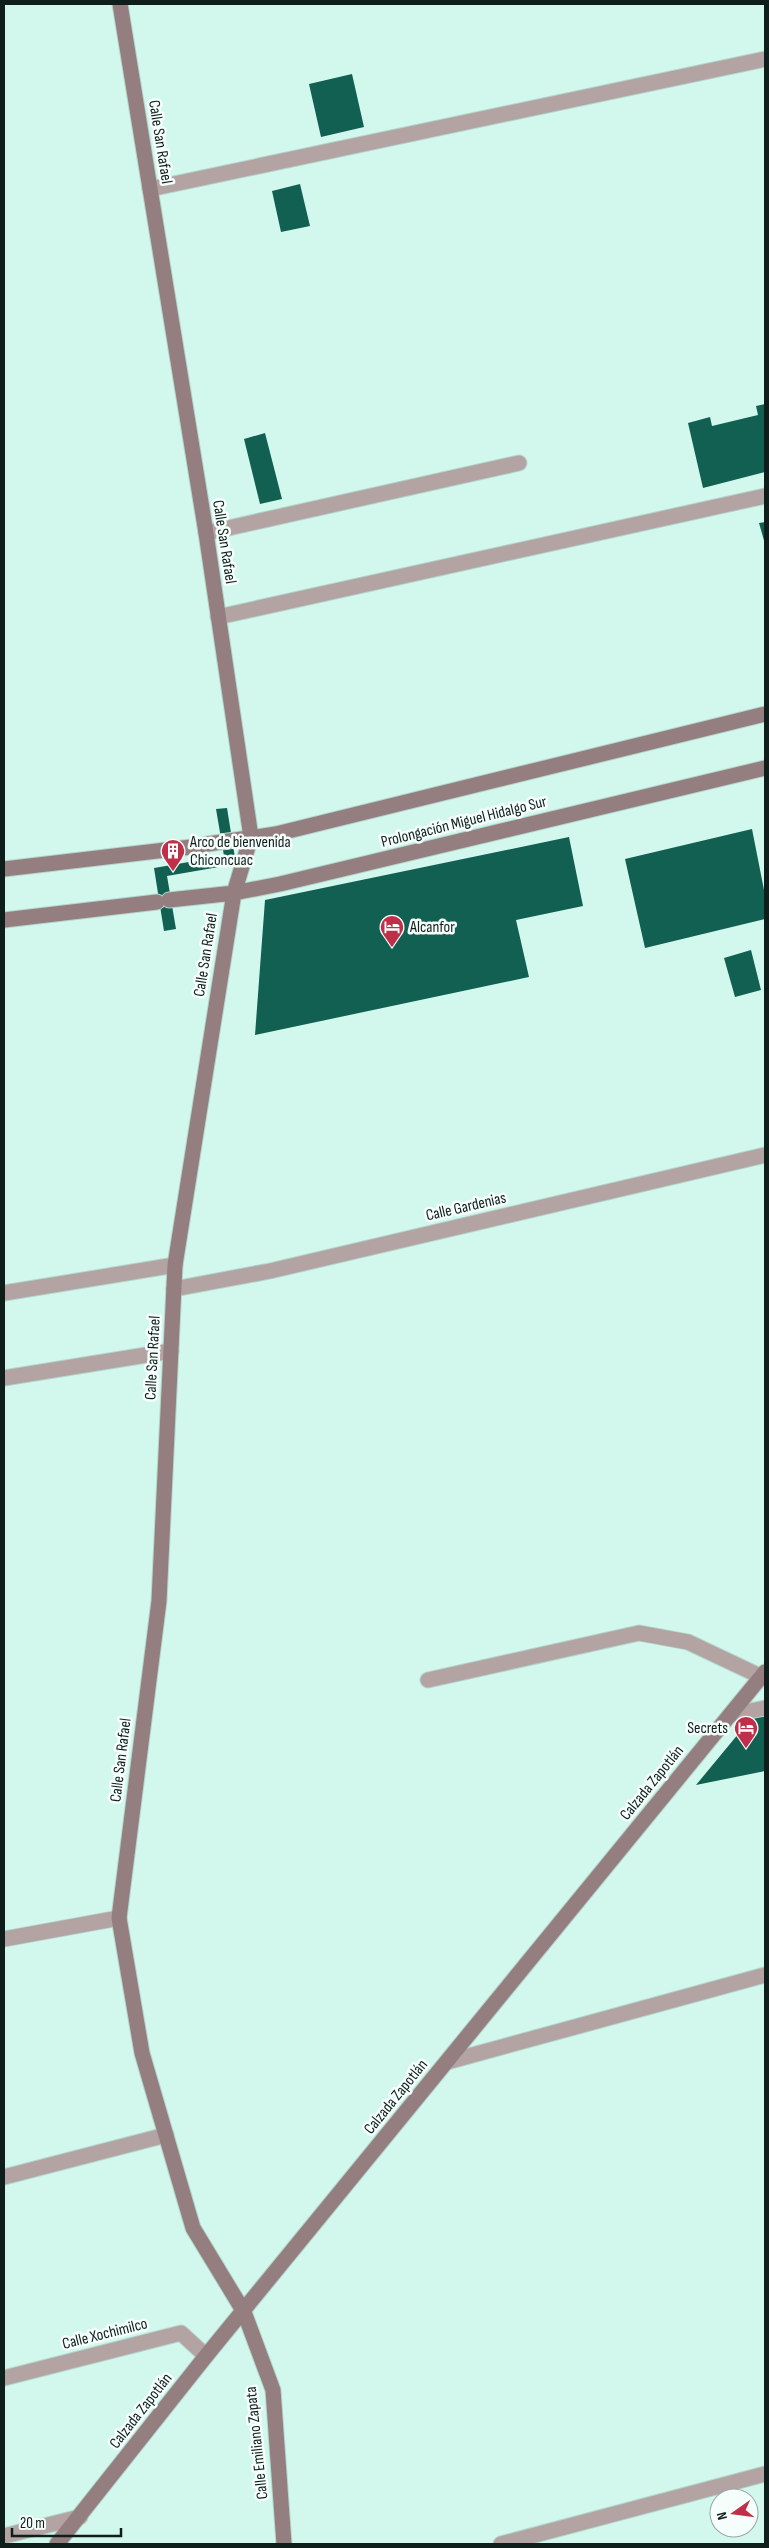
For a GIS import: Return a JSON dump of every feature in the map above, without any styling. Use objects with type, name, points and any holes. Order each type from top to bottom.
[{"type":"street","name":"Calle San Rafael","points":[[120,4],[206,533],[251,837],[234,893],[175,1265],[159,1602],[119,1918],[142,2053],[166,2135]]},
{"type":"street","points":[[150,189],[765,59]]},
{"type":"street","points":[[206,533],[519,463]]},
{"type":"street","points":[[218,617],[765,496]]},
{"type":"street","name":"Prolongación Miguel Hidalgo Sur","points":[[4,869],[196,846],[286,832],[765,714]]},
{"type":"street","name":"Prolongación Miguel Hidalgo Sur","points":[[4,920],[234,893],[280,884],[765,768]]},
{"type":"street","name":"Calle Gardenias","points":[[174,1289],[270,1271],[765,1155]]},
{"type":"street","points":[[4,1293],[175,1265]]},
{"type":"street","points":[[4,1378],[171,1351]]},
{"type":"street","points":[[428,1680],[639,1633],[688,1642],[764,1674]]},
{"type":"street","name":"Calzada Zapotlán","points":[[57,2544],[206,2356],[244,2312],[764,1674]]},
{"type":"street","points":[[730,1715],[765,1708]]},
{"type":"street","points":[[4,1939],[119,1918]]},
{"type":"street","points":[[447,2062],[765,1975]]},
{"type":"street","points":[[4,2177],[166,2135]]},
{"type":"street","name":"Calle Emiliano Zapata","points":[[166,2135],[193,2228],[244,2312],[273,2390],[284,2544]]},
{"type":"street","name":"Calle Xochimilco","points":[[4,2378],[180,2333],[206,2356]]},
{"type":"street","points":[[500,2544],[765,2474]]},
{"type":"street","points":[[4,2536],[80,2517]]},
{"type":"building","points":[[352,74],[364,127],[321,137],[309,84]]},
{"type":"building","points":[[300,184],[310,226],[281,232],[272,191]]},
{"type":"building","points":[[765,404],[765,472],[703,488],[688,423],[710,417],[712,426],[758,415],[756,406]]},
{"type":"building","points":[[265,433],[282,499],[260,504],[244,439]]},
{"type":"building","points":[[765,522],[765,544],[759,523]]},
{"type":"building","name":"Arco de bienvenida Chiconcuac","points":[[227,808],[236,864],[167,876],[176,929],[164,931],[154,868],[224,856],[216,809]]},
{"type":"building","points":[[752,829],[765,895],[765,919],[645,948],[625,859]]},
{"type":"building","name":"Alcanfor","points":[[569,837],[583,906],[516,920],[529,977],[255,1035],[265,900]]},
{"type":"building","points":[[751,950],[761,990],[735,997],[724,958]]},
{"type":"building","name":"Secrets","points":[[765,1702],[765,1771],[696,1785],[744,1727]]},
{"type":"place","name":"Arco de bienvenida Chiconcuac","points":[[173,872]]},
{"type":"place","name":"Alcanfor","points":[[392,948]]},
{"type":"place","name":"Secrets","points":[[746,1749]]}]
